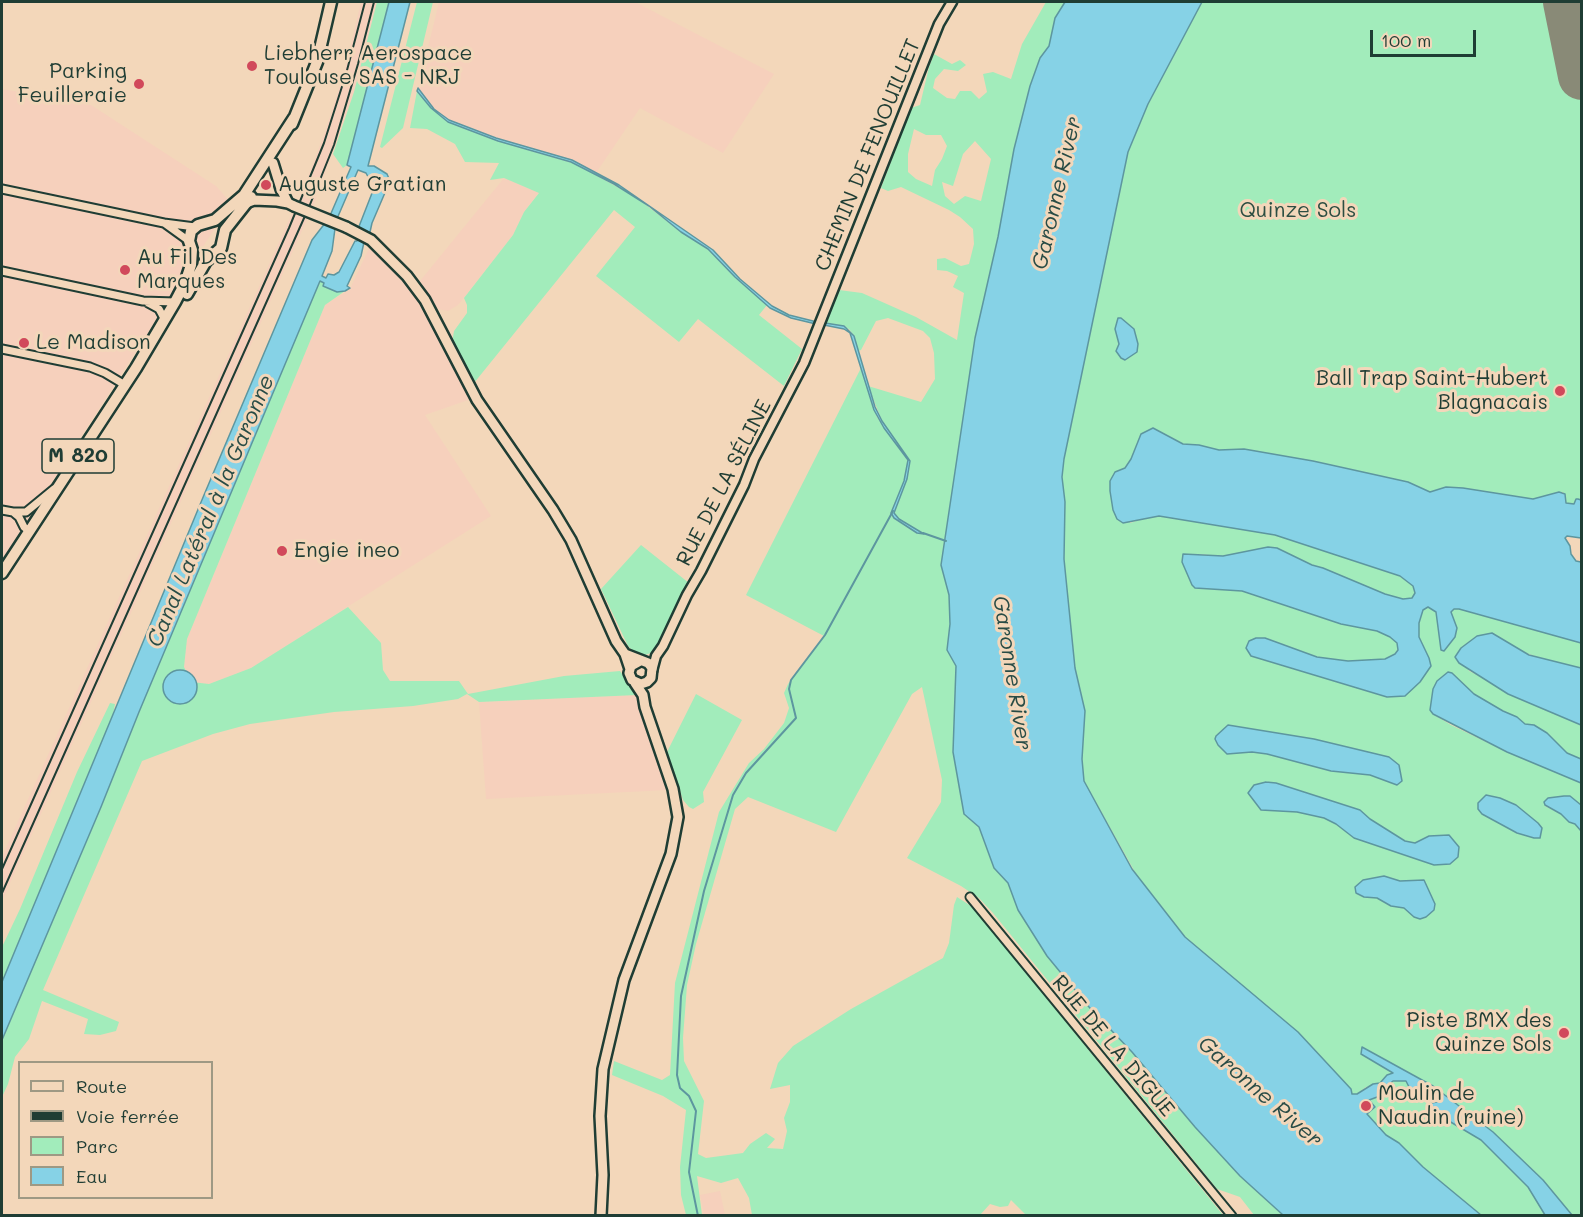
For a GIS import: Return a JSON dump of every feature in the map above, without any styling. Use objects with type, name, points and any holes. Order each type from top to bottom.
[{"type":"main road","name":"M 820","points":[[154,339],[206,261],[221,248],[222,235],[229,222],[261,184],[288,136],[321,47],[331,2]]},
{"type":"main road","name":"M 820","points":[[2,573],[125,385],[175,302],[188,274],[192,231],[195,227],[222,215],[244,195],[294,118]]},
{"type":"main road","points":[[273,163],[281,189],[291,205]]},
{"type":"main road","points":[[246,203],[254,200],[291,205],[346,227],[363,235],[407,276],[426,300],[477,400],[571,540],[616,641],[626,654],[630,677],[643,695],[673,789],[678,817],[671,854],[624,980],[603,1069],[600,1116],[603,1175],[601,1215]]},
{"type":"main road","points":[[208,223],[217,227],[222,235]]},
{"type":"main road","points":[[191,246],[201,256],[211,256]]},
{"type":"main road","points":[[626,654],[650,665],[651,676],[643,695]]},
{"type":"main road","points":[[630,669],[634,663],[641,661]]},
{"type":"main road","points":[[635,683],[644,684],[651,676]]},
{"type":"street","name":"CHEMIN DE FENOUILLET","points":[[820,324],[939,24],[952,2]]},
{"type":"street","points":[[2,189],[164,223],[195,227]]},
{"type":"street","points":[[164,223],[191,246]]},
{"type":"street","points":[[2,271],[143,300],[175,302]]},
{"type":"street","points":[[143,300],[159,309],[165,320]]},
{"type":"street","name":"RUE DE LA SÉLINE","points":[[651,676],[656,656],[739,495],[754,459],[804,363],[820,324]]},
{"type":"street","points":[[2,349],[90,367],[125,385]]},
{"type":"street","points":[[2,510],[26,512],[44,495],[58,486]]},
{"type":"street","points":[[13,512],[19,517],[24,527],[30,531]]},
{"type":"street","points":[[641,661],[656,656]]},
{"type":"street","name":"RUE DE LA DIGUE","points":[[970,897],[1232,1215]]},
{"type":"shaded area","points":[[361,2],[377,2],[354,92],[312,209],[298,203],[344,73]]},
{"type":"shaded area","points":[[439,2],[635,2],[774,74],[723,153],[640,108],[596,173],[572,160],[460,125],[434,109],[418,88]]},
{"type":"shaded area","points":[[2,89],[91,105],[216,186],[231,203],[2,560]]},
{"type":"shaded area","points":[[504,178],[539,192],[524,212],[513,235],[458,305],[448,311],[438,309],[420,281]]},
{"type":"shaded area","points":[[294,209],[309,215],[2,901],[2,857]]},
{"type":"shaded area","points":[[370,246],[410,286],[423,304],[471,399],[425,415],[491,516],[251,668],[209,684],[192,682],[184,667],[187,639],[325,305],[350,289]]},
{"type":"shaded area","points":[[637,695],[668,790],[486,799],[479,702]]},
{"type":"shaded area","points":[[720,1191],[725,1215],[704,1215],[700,1195]]},
{"type":"green space","points":[[377,2],[389,2],[355,138],[347,165],[343,168],[333,154],[354,92]]},
{"type":"green space","points":[[417,2],[433,2],[403,128],[382,148],[380,147]]},
{"type":"green space","points":[[1046,2],[1065,2],[1055,18],[1049,46],[1040,58],[1030,86],[1014,149],[998,237],[975,338],[941,565],[949,595],[950,624],[947,650],[956,666],[953,752],[964,814],[979,827],[994,868],[1008,883],[1018,910],[1047,956],[1195,1127],[1240,1176],[1283,1215],[1254,1215],[1240,1197],[1217,1189],[979,898],[907,858],[941,802],[942,780],[922,687],[912,694],[836,832],[748,797],[735,809],[696,944],[687,985],[683,1038],[684,1061],[704,1101],[698,1154],[706,1158],[743,1153],[750,1144],[766,1133],[775,1139],[767,1148],[783,1149],[787,1131],[784,1118],[790,1102],[790,1085],[770,1089],[778,1063],[793,1046],[851,1009],[943,958],[949,943],[957,897],[971,906],[1223,1215],[1026,1215],[1011,1200],[1008,1206],[1000,1207],[990,1204],[980,1215],[752,1215],[749,1198],[738,1178],[721,1183],[697,1176],[702,1215],[686,1215],[681,1195],[680,1167],[686,1110],[663,1096],[612,1075],[614,1061],[662,1080],[670,1075],[675,983],[719,812],[749,763],[764,749],[784,723],[789,708],[784,693],[788,684],[824,636],[746,595],[861,368],[877,417],[908,460],[904,481],[891,513],[894,518],[917,533],[923,533],[899,519],[894,513],[907,479],[910,461],[882,421],[868,386],[921,402],[935,379],[934,353],[930,338],[923,331],[888,318],[876,321],[861,350],[858,351],[854,336],[849,329],[825,323],[839,290],[862,293],[916,317],[957,340],[964,293],[953,287],[958,276],[937,270],[937,259],[945,258],[961,266],[969,264],[974,244],[973,229],[949,210],[901,187],[888,191],[881,188],[911,108],[920,105],[934,54],[952,64],[960,60],[966,65],[958,71],[944,69],[935,79],[933,88],[947,98],[955,99],[960,91],[971,91],[979,99],[987,92],[983,74],[993,72],[1011,79],[1022,44]],"holes":[[[914,129],[926,135],[941,135],[947,146],[935,170],[932,186],[916,179],[908,172],[908,154]],[[975,141],[991,159],[981,201],[965,196],[954,204],[945,196],[942,182],[953,186],[963,154]]]},
{"type":"green space","name":"Quinze Sols","points":[[1202,2],[1581,2],[1581,500],[1579,499],[1574,504],[1566,503],[1563,492],[1533,499],[1463,488],[1446,487],[1430,492],[1408,482],[1313,461],[1244,449],[1219,450],[1183,444],[1153,428],[1141,434],[1125,468],[1130,523],[1159,516],[1275,535],[1400,576],[1413,586],[1415,593],[1412,598],[1403,599],[1385,594],[1268,547],[1223,556],[1196,554],[1188,575],[1192,585],[1242,591],[1341,624],[1377,631],[1397,643],[1398,650],[1395,654],[1385,659],[1348,661],[1317,657],[1265,638],[1347,685],[1387,697],[1429,658],[1419,637],[1419,623],[1423,610],[1428,607],[1436,612],[1441,650],[1444,651],[1455,637],[1457,628],[1451,612],[1454,609],[1581,643],[1581,668],[1555,663],[1477,636],[1461,648],[1469,671],[1581,725],[1581,759],[1567,753],[1547,733],[1534,725],[1525,724],[1517,717],[1474,694],[1452,673],[1437,681],[1433,689],[1430,709],[1433,714],[1451,725],[1507,752],[1581,783],[1581,805],[1570,796],[1545,806],[1561,814],[1581,831],[1581,1215],[1572,1215],[1543,1180],[1493,1132],[1433,1086],[1394,1073],[1384,1084],[1366,1087],[1357,1094],[1352,1094],[1332,1069],[1185,937],[1141,883],[1084,781],[1082,759],[1085,711],[1075,668],[1064,559],[1065,502],[1062,477],[1064,459],[1128,152],[1148,104]]},
{"type":"green space","points":[[417,91],[431,108],[448,122],[498,141],[576,164],[637,198],[681,232],[708,249],[767,305],[759,315],[802,349],[784,386],[698,319],[679,342],[596,276],[635,227],[614,210],[474,383],[452,343],[454,331],[467,313],[464,298],[513,235],[524,212],[539,193],[504,178],[490,180],[499,163],[465,162],[455,144],[427,129],[410,128]]},
{"type":"green space","points":[[320,280],[325,283],[323,286],[337,292],[345,291],[325,305],[187,639],[184,667],[192,682],[209,684],[251,668],[348,607],[381,643],[383,670],[390,681],[459,681],[468,694],[564,676],[620,671],[637,695],[479,702],[467,694],[458,699],[413,706],[334,712],[250,724],[213,734],[142,761],[43,990],[119,1022],[116,1031],[100,1035],[84,1034],[88,1019],[42,1001],[29,1039],[15,1057],[2,1097],[2,1040]]},
{"type":"green space","points":[[641,545],[689,583],[658,644],[651,653],[645,655],[636,654],[628,646],[601,589]]},
{"type":"green space","points":[[696,694],[742,720],[703,792],[704,802],[693,809],[683,800],[667,752]]},
{"type":"green space","points":[[110,703],[115,704],[113,715],[2,982],[2,947],[77,772]]},
{"type":"green space","points":[[1393,1081],[1406,1081],[1411,1091],[1431,1094],[1441,1102],[1427,1108],[1481,1140],[1529,1187],[1545,1215],[1481,1215],[1423,1167],[1399,1143],[1386,1135],[1367,1114],[1374,1107],[1369,1100],[1380,1095]]},
{"type":"water","name":"Canal Latéral à la Garonne","points":[[389,2],[410,2],[368,166],[374,166],[387,174],[390,181],[370,232],[366,233],[361,256],[347,286],[350,288],[337,292],[323,286],[324,283],[320,281],[2,1040],[2,982],[312,240],[329,218],[351,167],[347,165]],"holes":[[[358,170],[366,173],[374,188],[358,229],[361,231],[339,272],[334,275],[328,274],[326,278],[322,276],[332,251],[336,221]]]},
{"type":"water","name":"Garonne River","points":[[1065,2],[1202,2],[1148,104],[1128,152],[1064,459],[1062,477],[1065,502],[1064,559],[1075,668],[1085,711],[1082,759],[1084,781],[1132,869],[1185,937],[1298,1032],[1351,1089],[1352,1094],[1357,1094],[1373,1084],[1380,1083],[1387,1075],[1393,1073],[1361,1054],[1362,1047],[1433,1086],[1493,1132],[1543,1180],[1572,1215],[1545,1215],[1528,1187],[1481,1140],[1427,1108],[1432,1103],[1440,1101],[1431,1094],[1411,1091],[1406,1081],[1393,1081],[1380,1096],[1369,1100],[1375,1107],[1367,1114],[1386,1135],[1399,1143],[1423,1167],[1481,1215],[1283,1215],[1240,1176],[1195,1127],[1047,956],[1018,910],[1008,883],[994,868],[979,827],[964,814],[953,752],[956,666],[947,650],[950,624],[949,595],[941,565],[975,338],[998,237],[1014,149],[1030,86],[1040,58],[1049,46],[1055,18]]},
{"type":"water","points":[[418,88],[434,109],[449,120],[496,138],[572,160],[619,185],[713,250],[740,279],[772,306],[789,315],[817,322],[816,324],[791,318],[770,308],[708,249],[681,232],[649,206],[614,184],[571,162],[498,141],[448,122],[431,108],[417,91]]},
{"type":"water","points":[[1118,318],[1134,329],[1138,344],[1137,352],[1125,360],[1116,351],[1119,344],[1115,329]]},
{"type":"water","points":[[825,323],[844,326],[854,336],[875,407],[910,461],[907,479],[894,513],[899,519],[924,534],[917,533],[894,518],[891,513],[904,481],[908,460],[884,428],[874,410],[850,333],[844,329],[824,325]]},
{"type":"water","points":[[1153,428],[1183,444],[1219,450],[1244,449],[1313,461],[1408,482],[1430,492],[1446,487],[1463,488],[1533,499],[1559,492],[1565,494],[1566,503],[1574,504],[1576,499],[1581,500],[1581,538],[1567,536],[1565,538],[1570,546],[1571,554],[1576,561],[1581,562],[1581,643],[1454,609],[1451,612],[1457,628],[1455,637],[1444,651],[1441,650],[1436,612],[1428,607],[1423,610],[1419,623],[1419,637],[1431,666],[1420,682],[1405,696],[1387,697],[1251,656],[1246,648],[1249,641],[1256,638],[1265,638],[1317,657],[1348,661],[1385,659],[1398,650],[1397,643],[1377,631],[1341,624],[1242,591],[1195,588],[1182,562],[1183,554],[1223,556],[1268,547],[1277,548],[1312,565],[1385,594],[1403,599],[1412,598],[1415,593],[1413,586],[1400,576],[1275,535],[1159,516],[1123,523],[1117,519],[1113,510],[1110,481],[1115,472],[1125,468],[1131,459],[1141,434]]},
{"type":"water","points":[[1492,633],[1529,655],[1581,668],[1581,725],[1508,694],[1459,663],[1455,657],[1461,648],[1477,636]]},
{"type":"water","points":[[180,670],[192,675],[197,687],[192,699],[180,704],[168,699],[163,687],[168,675]]},
{"type":"water","points":[[1448,672],[1452,673],[1474,694],[1517,717],[1525,724],[1534,725],[1547,733],[1567,753],[1581,759],[1581,783],[1507,752],[1433,714],[1430,710],[1433,689],[1437,681]]},
{"type":"water","points":[[1228,725],[1314,739],[1389,757],[1399,765],[1402,781],[1397,785],[1370,775],[1331,771],[1267,754],[1252,752],[1227,754],[1215,739]]},
{"type":"water","points":[[1266,782],[1276,783],[1360,810],[1405,841],[1415,843],[1429,836],[1449,835],[1459,847],[1458,857],[1450,864],[1434,865],[1354,838],[1324,818],[1297,812],[1261,810],[1248,793],[1254,785]]},
{"type":"water","points":[[1486,795],[1516,805],[1542,828],[1540,838],[1517,833],[1482,814],[1478,809],[1478,803]]},
{"type":"water","points":[[1570,796],[1581,805],[1581,831],[1575,824],[1545,805],[1544,802],[1548,798]]},
{"type":"water","points":[[1384,876],[1400,881],[1424,880],[1435,904],[1434,910],[1420,919],[1404,908],[1391,906],[1377,898],[1364,897],[1356,893],[1355,887],[1363,880]]},
{"type":"waterway","points":[[698,1216],[689,1172],[696,1111],[689,1096],[680,1088],[677,1075],[681,996],[704,891],[733,795],[746,773],[796,718],[789,689],[791,680],[825,635],[893,511]]},
{"type":"waterway","points":[[923,533],[946,541]]},
{"type":"taxiway","points":[[1575,43],[1582,46]]},
{"type":"runway","points":[[1567,2],[1582,76]]},
{"type":"railway","points":[[2,869],[289,228],[324,143],[346,74],[365,2]]},
{"type":"railway","points":[[2,893],[309,207],[334,145],[374,2]]},
{"type":"place","name":"Liebherr Aerospace Toulouse SAS - NRJ","points":[[252,66]]},
{"type":"place","name":"Parking Feuilleraie","points":[[139,84]]},
{"type":"place","name":"Auguste Gratian","points":[[266,185]]},
{"type":"place","name":"Au Fil Des Marques","points":[[125,270]]},
{"type":"place","name":"Le Madison","points":[[24,343]]},
{"type":"place","name":"Ball Trap Saint-Hubert Blagnacais","points":[[1560,391]]},
{"type":"place","name":"Engie ineo","points":[[282,551]]},
{"type":"place","name":"Piste BMX des Quinze Sols","points":[[1564,1033]]},
{"type":"place","name":"Moulin de Naudin (ruine)","points":[[1366,1106]]}]
